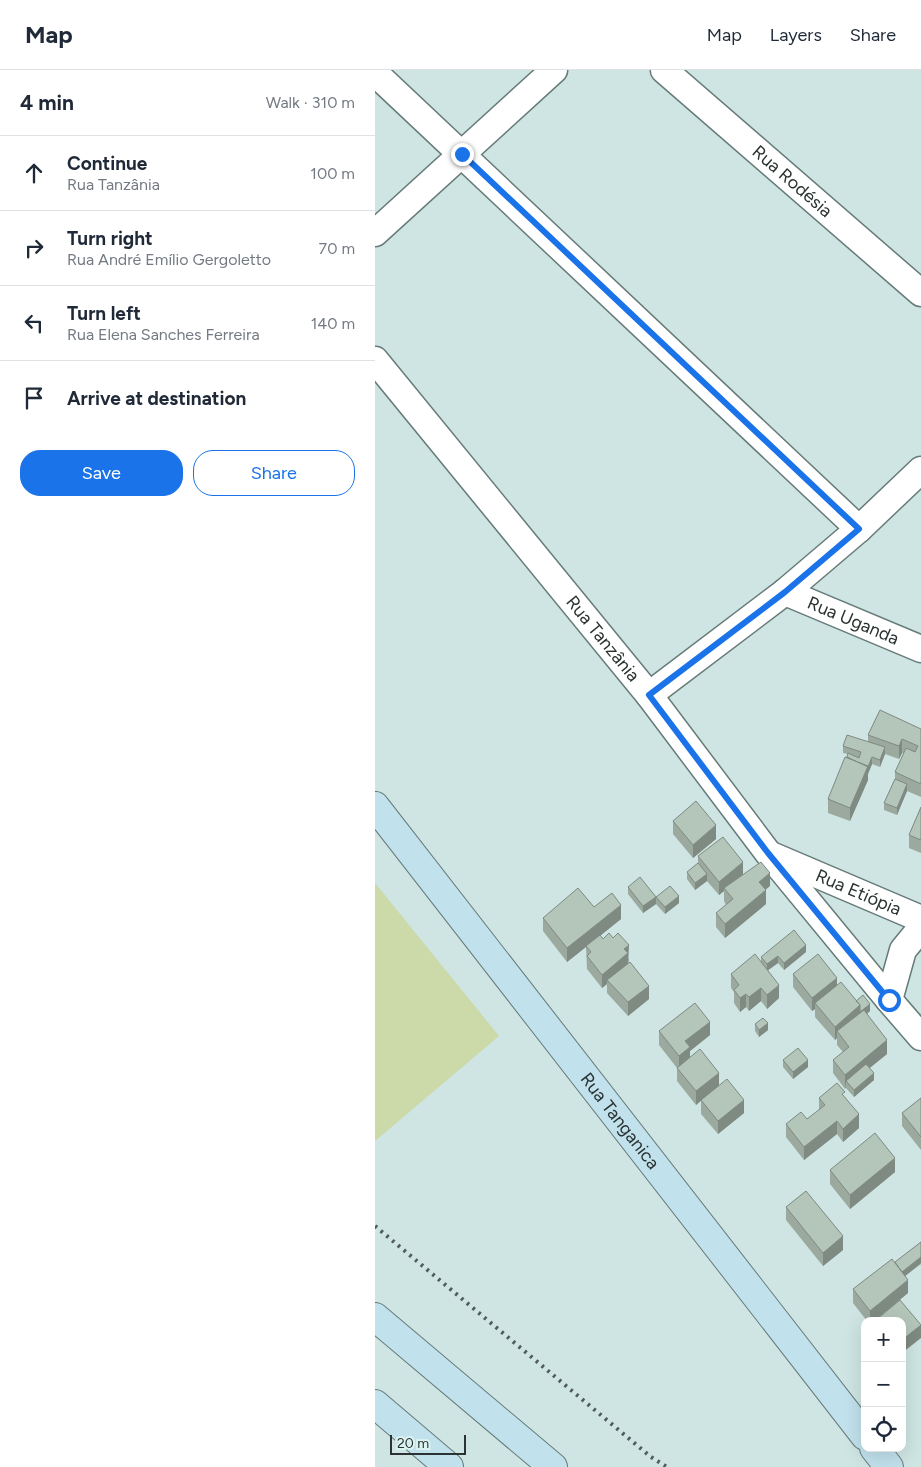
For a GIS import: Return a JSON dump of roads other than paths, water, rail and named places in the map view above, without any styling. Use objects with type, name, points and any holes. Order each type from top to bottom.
[{"type":"street","points":[[375,233],[554,70]]},
{"type":"street","name":"Rua Rodésia","points":[[664,70],[921,293]]},
{"type":"street","points":[[375,73],[859,529]]},
{"type":"street","name":"Rua Tanzânia","points":[[375,360],[649,695],[768,853],[921,1037]]},
{"type":"street","points":[[649,695],[785,592],[859,529],[921,470]]},
{"type":"street","name":"Rua Uganda","points":[[785,592],[921,649]]},
{"type":"street","name":"Rua Tanganica","points":[[375,806],[861,1431]]},
{"type":"street","name":"Rua Etiópia","points":[[768,853],[921,919]]},
{"type":"street","points":[[889,1000],[903,950],[921,928]]},
{"type":"street","points":[[375,1317],[553,1467]]},
{"type":"street","points":[[375,1404],[449,1467]]},
{"type":"street","points":[[878,1452],[889,1467]]},
{"type":"railway","points":[[375,1226],[651,1457],[667,1467]]}]
